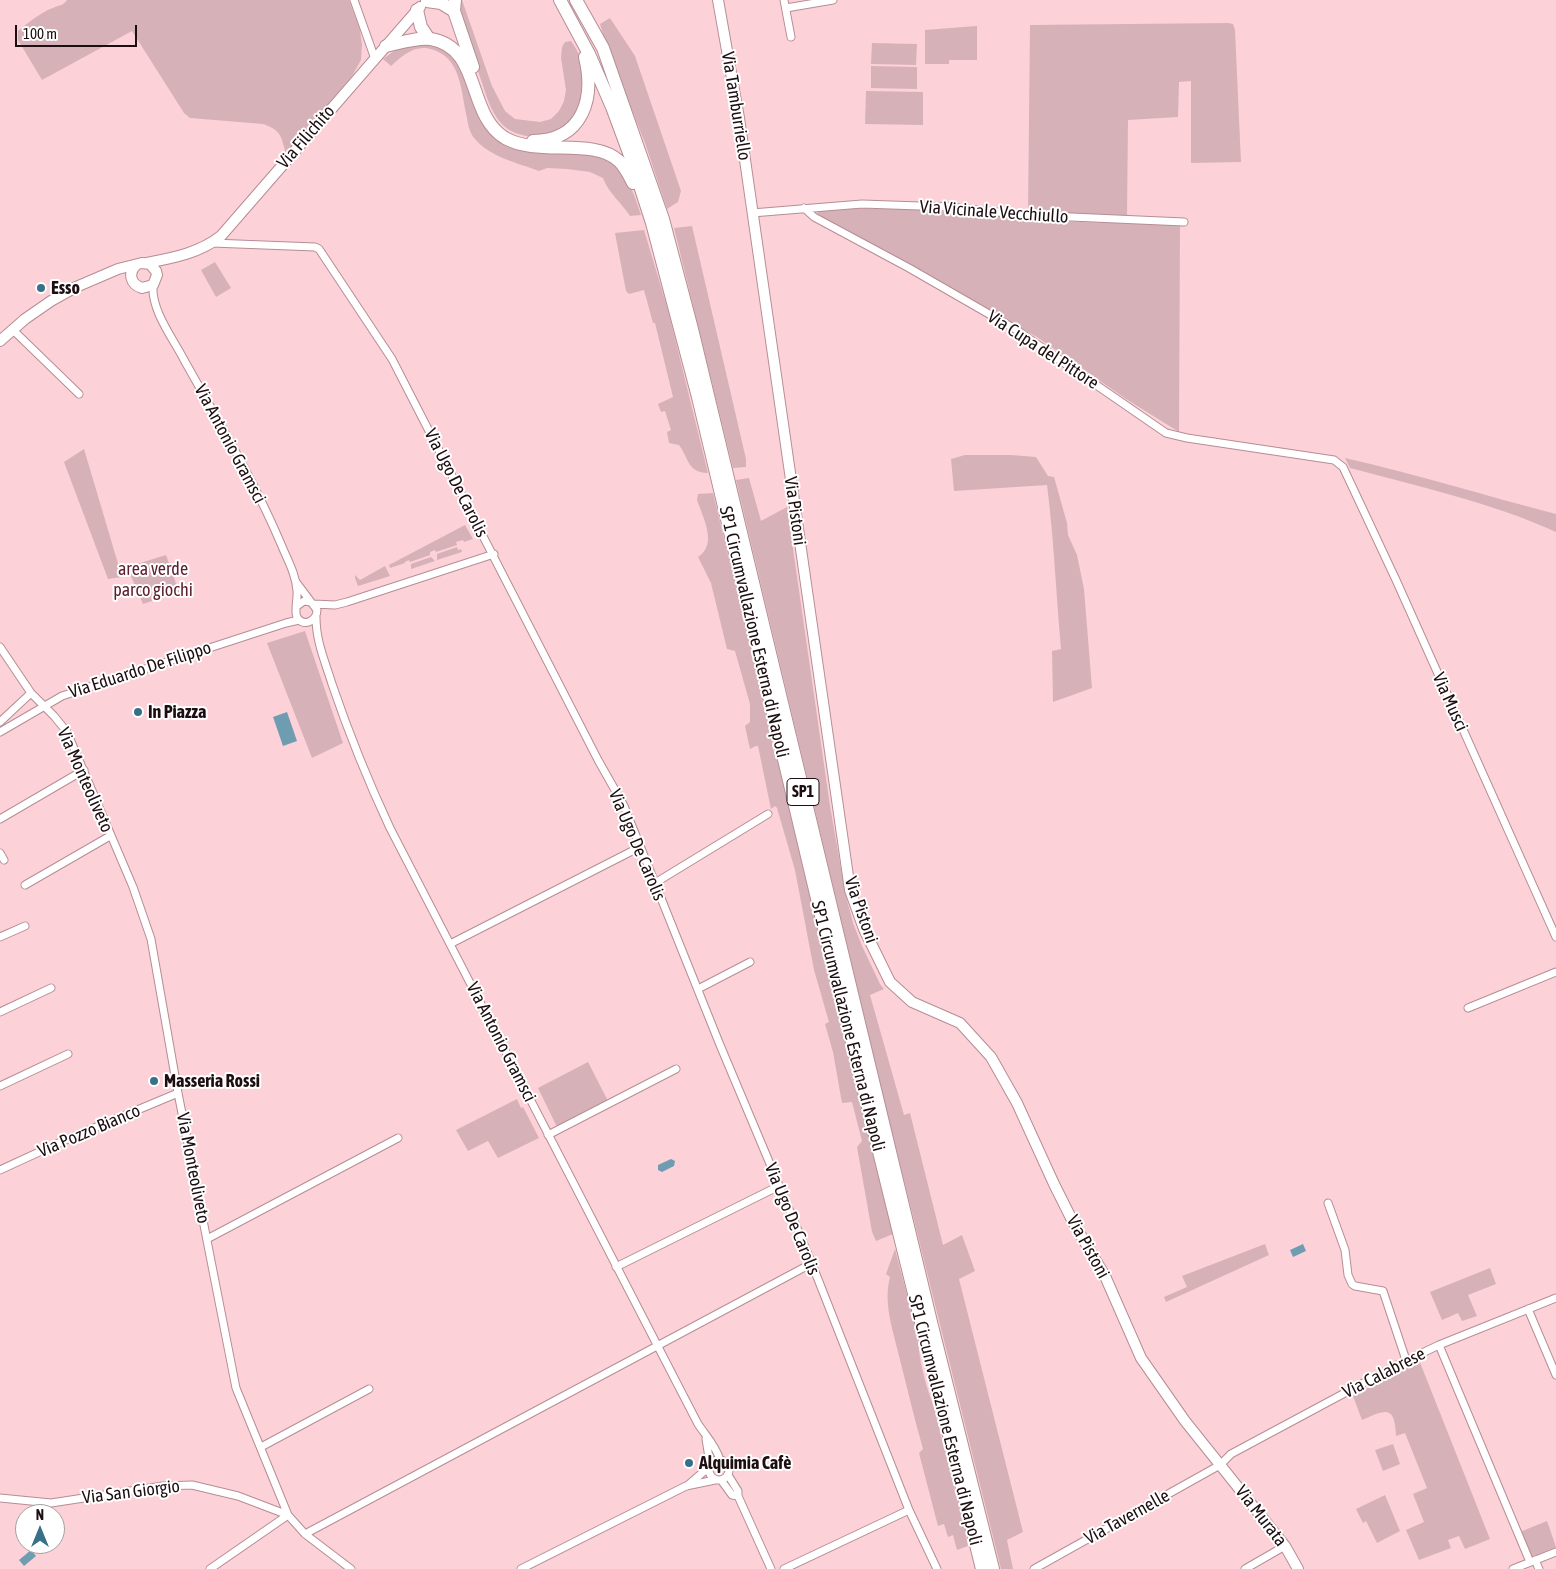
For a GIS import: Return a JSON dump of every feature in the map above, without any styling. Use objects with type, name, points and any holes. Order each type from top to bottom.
[{"type":"highway","name":"SP1 Circumvallazione Esterna di Napoli","points":[[560,0],[586,52],[632,161],[647,206],[698,397],[828,943],[980,1542],[993,1569]]},
{"type":"highway","name":"SP1 Circumvallazione Esterna di Napoli","points":[[576,0],[603,48],[663,219],[692,329],[929,1312],[980,1542],[982,1569]]},
{"type":"highway","points":[[430,39],[421,26],[424,4],[441,3],[454,6],[490,113],[503,128],[519,138],[532,141],[544,141],[560,136],[573,127],[584,110],[589,79],[586,52]]},
{"type":"highway","points":[[386,46],[430,39],[452,49],[463,59],[483,114],[492,127],[504,137],[517,144],[533,147],[584,149],[610,154],[628,171],[647,206]]},
{"type":"street","points":[[354,0],[375,59]]},
{"type":"street","name":"Via Tamburriello","points":[[718,0],[739,118],[752,213]]},
{"type":"street","points":[[784,0],[791,37]]},
{"type":"street","points":[[786,8],[833,0]]},
{"type":"street","name":"Via Filichito","points":[[0,342],[25,319],[76,287],[118,269],[173,257],[212,243],[424,4]]},
{"type":"street","name":"Via Vicinale Vecchiullo","points":[[804,208],[862,204],[940,207],[1026,215],[1184,222]]},
{"type":"street","points":[[752,213],[804,208]]},
{"type":"street","name":"Via Cupa del Pittore","points":[[804,208],[814,217],[909,268],[1015,329],[1166,432],[1188,438],[1334,460],[1343,467]]},
{"type":"street","name":"Via Pistoni","points":[[752,213],[850,890],[864,929],[890,982],[912,1002],[960,1023],[991,1057],[1017,1102],[1073,1222],[1105,1276],[1141,1358],[1184,1421],[1220,1465]]},
{"type":"street","name":"Via Ugo De Carolis","points":[[212,243],[315,247],[320,249],[392,359],[494,554],[598,760],[624,806],[909,1510],[937,1569]]},
{"type":"street","name":"Via Filichito","points":[[155,280],[167,262],[173,257]]},
{"type":"street","points":[[141,264],[154,267],[155,280],[146,288],[138,287],[131,278],[131,272],[141,264]]},
{"type":"street","points":[[108,274],[131,278]]},
{"type":"street","name":"Via Antonio Gramsci","points":[[155,280],[153,297],[157,309],[265,509],[296,582],[313,603]]},
{"type":"street","name":"Via Antonio Gramsci","points":[[138,287],[157,309]]},
{"type":"street","points":[[13,330],[79,394]]},
{"type":"street","name":"Via Musci","points":[[1343,467],[1553,921],[1556,937]]},
{"type":"street","points":[[331,605],[312,621],[302,621],[296,609],[304,601],[331,605],[358,599],[494,554]]},
{"type":"street","name":"Via Antonio Gramsci","points":[[296,582],[296,609]]},
{"type":"street","points":[[313,603],[316,616]]},
{"type":"street","name":"Via Eduardo De Filippo","points":[[286,623],[296,609]]},
{"type":"street","name":"Via Antonio Gramsci","points":[[316,616],[316,636],[343,717],[366,776],[409,866],[706,1438],[710,1465]]},
{"type":"street","name":"Via Antonio Gramsci","points":[[302,621],[316,636]]},
{"type":"street","name":"Via Eduardo De Filippo","points":[[0,732],[62,696],[286,623],[302,621]]},
{"type":"street","name":"Via Monteoliveto","points":[[0,647],[30,693],[54,716],[67,732],[133,887],[151,939],[178,1093],[236,1388],[288,1515],[305,1534],[352,1569]]},
{"type":"street","points":[[0,722],[30,693]]},
{"type":"street","points":[[0,819],[84,770]]},
{"type":"street","points":[[655,884],[768,814]]},
{"type":"street","points":[[25,885],[110,836]]},
{"type":"street","points":[[450,944],[640,848]]},
{"type":"street","points":[[0,853],[4,860]]},
{"type":"street","points":[[0,937],[25,926]]},
{"type":"street","points":[[698,989],[750,962]]},
{"type":"street","points":[[1468,1008],[1556,972]]},
{"type":"street","points":[[0,1012],[51,988]]},
{"type":"street","points":[[0,1086],[68,1054]]},
{"type":"street","points":[[548,1135],[676,1068]]},
{"type":"street","name":"Via Pozzo Bianco","points":[[0,1170],[62,1141],[178,1093]]},
{"type":"street","points":[[207,1239],[398,1138]]},
{"type":"street","points":[[616,1267],[779,1186]]},
{"type":"street","points":[[1328,1203],[1345,1250],[1349,1279],[1355,1286],[1383,1291],[1406,1360]]},
{"type":"street","points":[[305,1534],[805,1267]]},
{"type":"street","name":"Via Calabrese","points":[[1220,1465],[1231,1454],[1406,1360],[1556,1298]]},
{"type":"street","points":[[1528,1309],[1556,1375]]},
{"type":"street","points":[[1439,1345],[1532,1561],[1539,1569]]},
{"type":"street","points":[[260,1447],[369,1389]]},
{"type":"street","name":"Via Antonio Gramsci","points":[[706,1438],[714,1445],[720,1460]]},
{"type":"street","points":[[521,1569],[686,1486],[713,1461],[720,1460],[728,1465],[728,1475],[738,1491],[738,1496],[771,1569]]},
{"type":"street","points":[[710,1465],[710,1476],[718,1480],[732,1494],[738,1496]]},
{"type":"street","name":"Via Murata","points":[[1220,1465],[1285,1546],[1298,1569]]},
{"type":"street","name":"Via Tavernelle","points":[[1034,1569],[1220,1465]]},
{"type":"street","points":[[686,1486],[718,1480],[728,1475]]},
{"type":"street","name":"Via San Giorgio","points":[[0,1498],[51,1503],[162,1486],[192,1485],[244,1498],[288,1515]]},
{"type":"street","points":[[784,1569],[909,1510]]},
{"type":"street","points":[[210,1569],[288,1515]]},
{"type":"street","points":[[1245,1569],[1285,1546]]},
{"type":"street","points":[[1513,1569],[1556,1552]]},
{"type":"green space","points":[[67,0],[349,0],[360,30],[361,60],[352,76],[286,154],[280,135],[274,129],[263,124],[190,118],[184,113],[132,31],[42,80],[18,40],[18,31],[39,15]]},
{"type":"green space","points":[[458,0],[462,0],[492,86],[505,111],[515,119],[540,122],[551,119],[559,111],[564,101],[566,90],[561,58],[562,47],[565,42],[571,41],[585,73],[582,99],[572,122],[556,133],[536,137],[516,133],[507,129],[500,122],[491,107],[485,91],[468,40]]},
{"type":"green space","points":[[610,18],[635,56],[681,191],[678,202],[667,209],[645,143],[608,50],[600,24]]},
{"type":"green space","points":[[1233,24],[1235,30],[1241,162],[1191,163],[1191,81],[1179,82],[1178,117],[1128,120],[1127,216],[1028,213],[1030,25]]},
{"type":"green space","points":[[977,26],[977,60],[949,60],[949,64],[925,64],[925,30]]},
{"type":"green space","points":[[425,42],[453,54],[494,134],[595,155],[605,160],[614,165],[626,179],[641,215],[630,216],[608,189],[603,178],[590,172],[547,168],[539,171],[496,155],[481,145],[473,137],[469,129],[459,78],[450,61],[443,55],[427,48],[410,51],[391,66],[383,59],[398,48]]},
{"type":"green space","points":[[872,43],[917,44],[916,65],[871,64]]},
{"type":"green space","points":[[871,66],[917,67],[917,89],[871,88]]},
{"type":"green space","points":[[866,91],[923,92],[923,125],[865,124]]},
{"type":"green space","points":[[819,209],[910,209],[1050,221],[1180,225],[1179,432],[1126,399],[1037,337],[817,214]]},
{"type":"green space","points":[[692,226],[746,459],[746,467],[733,468],[674,228]]},
{"type":"green space","points":[[644,230],[668,310],[708,473],[696,471],[679,445],[669,443],[667,432],[671,430],[665,411],[661,412],[658,404],[673,397],[655,323],[653,323],[644,290],[629,294],[626,291],[615,233]]},
{"type":"green space","points":[[215,262],[231,288],[216,297],[201,270]]},
{"type":"green space","points":[[84,449],[122,577],[108,579],[64,462]]},
{"type":"green space","points":[[965,455],[1036,457],[1048,476],[1054,477],[1067,523],[1068,535],[1077,555],[1084,589],[1092,688],[1053,702],[1052,651],[1061,649],[1047,485],[954,491],[951,459]]},
{"type":"green space","points":[[1345,458],[1556,514],[1556,532],[1507,512],[1350,468]]},
{"type":"green space","points":[[749,478],[761,521],[787,507],[830,806],[845,892],[853,923],[862,946],[884,989],[870,995],[904,1115],[910,1113],[943,1245],[962,1235],[975,1271],[959,1279],[1023,1532],[1007,1540],[1013,1569],[1001,1569],[890,1124],[736,480]]},
{"type":"green space","points":[[713,493],[769,724],[773,749],[782,774],[893,1234],[876,1241],[872,1232],[857,1147],[862,1141],[852,1102],[842,1103],[833,1052],[825,1024],[829,1022],[814,970],[795,870],[777,808],[775,806],[771,809],[758,746],[750,749],[745,726],[750,722],[750,704],[735,651],[727,649],[711,583],[698,557],[704,552],[708,538],[697,500],[698,494]]},
{"type":"green space","points":[[465,525],[473,539],[456,542],[457,545],[436,552],[435,550],[430,552],[430,555],[410,562],[409,560],[390,568],[389,565]]},
{"type":"green space","points":[[457,547],[462,552],[437,560],[437,554]]},
{"type":"green space","name":"area verde parco giochi","points":[[166,555],[179,592],[143,604],[127,567]]},
{"type":"green space","points":[[431,557],[435,561],[411,569],[411,564]]},
{"type":"green space","points":[[385,566],[390,576],[358,586],[355,575],[360,580]]},
{"type":"green space","points":[[305,631],[343,743],[312,758],[267,643]]},
{"type":"green space","points":[[588,1062],[608,1101],[557,1127],[538,1088]]},
{"type":"green space","points":[[517,1099],[539,1138],[498,1158],[488,1141],[468,1151],[456,1130]]},
{"type":"green space","points":[[1265,1244],[1269,1255],[1166,1302],[1164,1297],[1187,1287],[1182,1276]]},
{"type":"green space","points":[[895,1249],[916,1329],[921,1364],[965,1530],[968,1546],[957,1550],[953,1535],[948,1537],[944,1524],[938,1526],[919,1453],[923,1449],[888,1307],[890,1277],[886,1274]]},
{"type":"green space","points":[[1490,1268],[1496,1284],[1468,1295],[1477,1316],[1462,1321],[1458,1313],[1442,1320],[1430,1292]]},
{"type":"green space","points":[[1419,1360],[1490,1539],[1465,1549],[1459,1536],[1448,1540],[1451,1548],[1419,1560],[1406,1530],[1424,1522],[1413,1494],[1427,1488],[1405,1433],[1396,1436],[1394,1419],[1387,1412],[1362,1420],[1353,1396]]},
{"type":"green space","points":[[1393,1444],[1400,1464],[1383,1471],[1375,1450]]},
{"type":"green space","points":[[1385,1495],[1400,1531],[1377,1543],[1366,1521],[1363,1523],[1356,1509]]},
{"type":"green space","points":[[1547,1521],[1556,1547],[1531,1557],[1520,1532]]},
{"type":"water","points":[[287,712],[297,741],[283,746],[273,717]]},
{"type":"water","points":[[671,1159],[675,1161],[674,1166],[662,1172],[658,1170],[658,1165]]},
{"type":"water","points":[[1303,1244],[1306,1251],[1293,1257],[1290,1250]]},
{"type":"water","points":[[26,1554],[34,1554],[36,1556],[24,1566],[19,1560]]},
{"type":"place","name":"Esso","points":[[41,288]]},
{"type":"place","name":"In Piazza","points":[[138,712]]},
{"type":"place","name":"Masseria Rossi","points":[[154,1081]]},
{"type":"place","name":"Alquimia Cafè","points":[[689,1463]]}]
